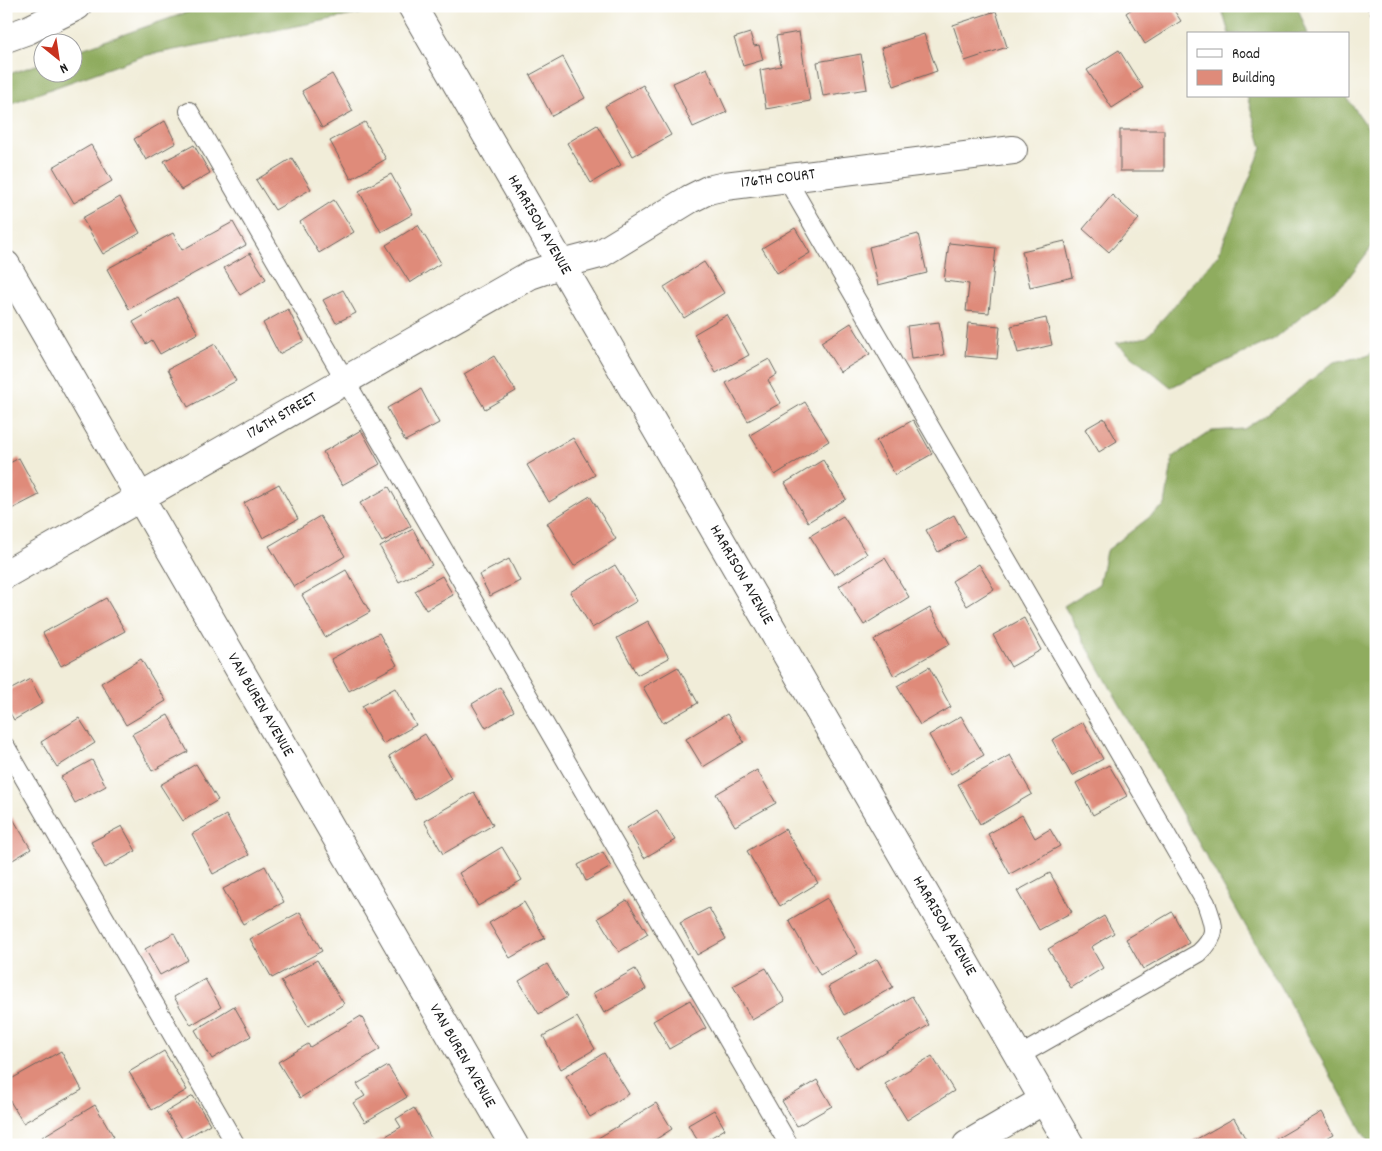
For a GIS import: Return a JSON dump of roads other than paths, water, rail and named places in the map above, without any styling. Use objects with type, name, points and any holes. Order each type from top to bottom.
[{"type":"main road","points":[[6,38],[28,30],[77,6]]},
{"type":"main road","name":"HARRISON AVENUE","points":[[412,6],[1070,1145]]},
{"type":"main road","name":"176TH COURT","points":[[562,264],[600,254],[708,190],[725,186],[1012,150]]},
{"type":"main road","name":"176TH STREET","points":[[6,574],[530,275],[562,264]]},
{"type":"main road","name":"VAN BUREN AVENUE","points":[[6,265],[514,1145]]},
{"type":"main road","points":[[967,1145],[1044,1100]]},
{"type":"lane","points":[[189,111],[789,1145]]},
{"type":"lane","points":[[786,178],[1206,903],[1212,920],[1214,932],[1209,943],[1199,953],[1019,1056]]},
{"type":"lane","points":[[6,747],[236,1145]]}]
